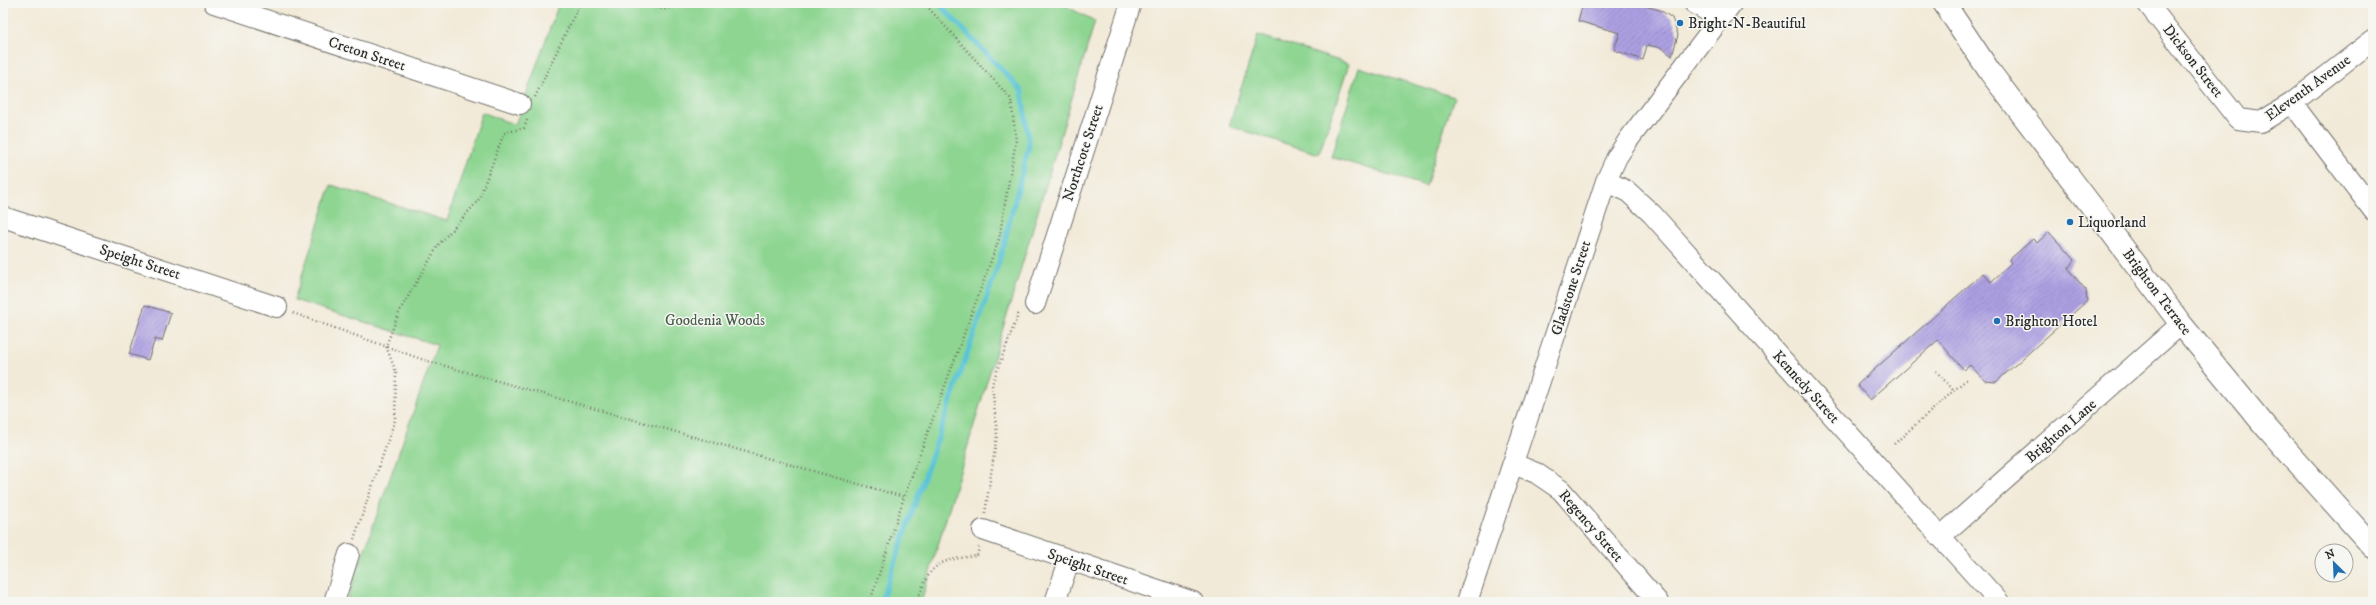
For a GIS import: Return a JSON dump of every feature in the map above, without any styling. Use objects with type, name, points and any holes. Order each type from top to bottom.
[{"type":"main road","name":"Brighton Terrace","points":[[1944,3],[1990,72],[2181,324],[2260,420],[2373,547]]},
{"type":"street","name":"Creton Street","points":[[214,3],[527,107]]},
{"type":"street","name":"Northcote Street","points":[[1035,304],[1131,3]]},
{"type":"street","points":[[1694,3],[1720,19]]},
{"type":"street","name":"Gladstone Street","points":[[1466,602],[1514,464],[1606,181],[1617,157],[1629,139],[1732,3]]},
{"type":"street","name":"Dickson Street","points":[[2147,3],[2238,119]]},
{"type":"street","name":"Eleventh Avenue","points":[[2238,119],[2261,122],[2292,103],[2373,40]]},
{"type":"street","points":[[2292,103],[2373,210]]},
{"type":"street","name":"Kennedy Street","points":[[1606,181],[1634,196],[1652,214],[1999,602]]},
{"type":"street","name":"Speight Street","points":[[3,218],[277,308]]},
{"type":"street","name":"Brighton Lane","points":[[1940,537],[2181,324]]},
{"type":"street","name":"Regency Street","points":[[1514,464],[1536,473],[1561,490],[1658,602]]},
{"type":"street","name":"Speight Street","points":[[983,530],[1068,561],[1193,602]]},
{"type":"street","points":[[334,602],[349,554]]},
{"type":"street","points":[[1055,602],[1068,561]]},
{"type":"path","points":[[349,554],[395,420],[396,372],[386,346],[400,310],[439,244],[478,201],[504,133],[524,128],[527,107],[580,3]]},
{"type":"path","points":[[638,3],[665,9],[691,3]]},
{"type":"path","points":[[870,602],[904,497],[999,239],[1016,140],[1011,99],[924,3]]},
{"type":"path","points":[[917,602],[926,577],[940,562],[976,556],[983,530],[997,435],[992,384],[1018,313],[1035,304]]},
{"type":"path","points":[[277,308],[424,360],[904,497]]},
{"type":"path","points":[[1936,371],[1954,391]]},
{"type":"path","points":[[1894,444],[1968,378]]},
{"type":"green space","name":"Goodenia Woods","points":[[559,3],[1060,3],[1095,21],[921,602],[346,602],[437,345],[294,300],[331,185],[447,221],[482,112],[515,125]]},
{"type":"green space","points":[[1258,35],[1349,64],[1319,154],[1229,126]]},
{"type":"green space","points":[[1359,67],[1454,97],[1426,186],[1331,157]]},
{"type":"building","points":[[1583,3],[1633,3],[1660,10],[1672,18],[1678,35],[1672,56],[1662,48],[1647,45],[1643,60],[1614,50],[1620,33],[1578,21]]},
{"type":"building","name":"Brighton Hotel","points":[[2049,232],[2074,260],[2068,269],[2086,290],[2087,301],[1996,382],[1985,381],[1970,365],[1964,370],[1938,340],[1870,400],[1857,385],[1983,273],[1991,282],[2011,263],[2009,260],[2033,239],[2037,243]]},
{"type":"building","points":[[145,305],[171,313],[162,341],[155,339],[148,360],[129,354]]},
{"type":"waterway","points":[[881,602],[999,262],[1029,146],[1022,91],[938,3]]},
{"type":"place","name":"Bright-N-Beautiful","points":[[1680,23]]},
{"type":"place","name":"Liquorland","points":[[2070,222]]},
{"type":"place","name":"Brighton Hotel","points":[[1997,321]]}]
